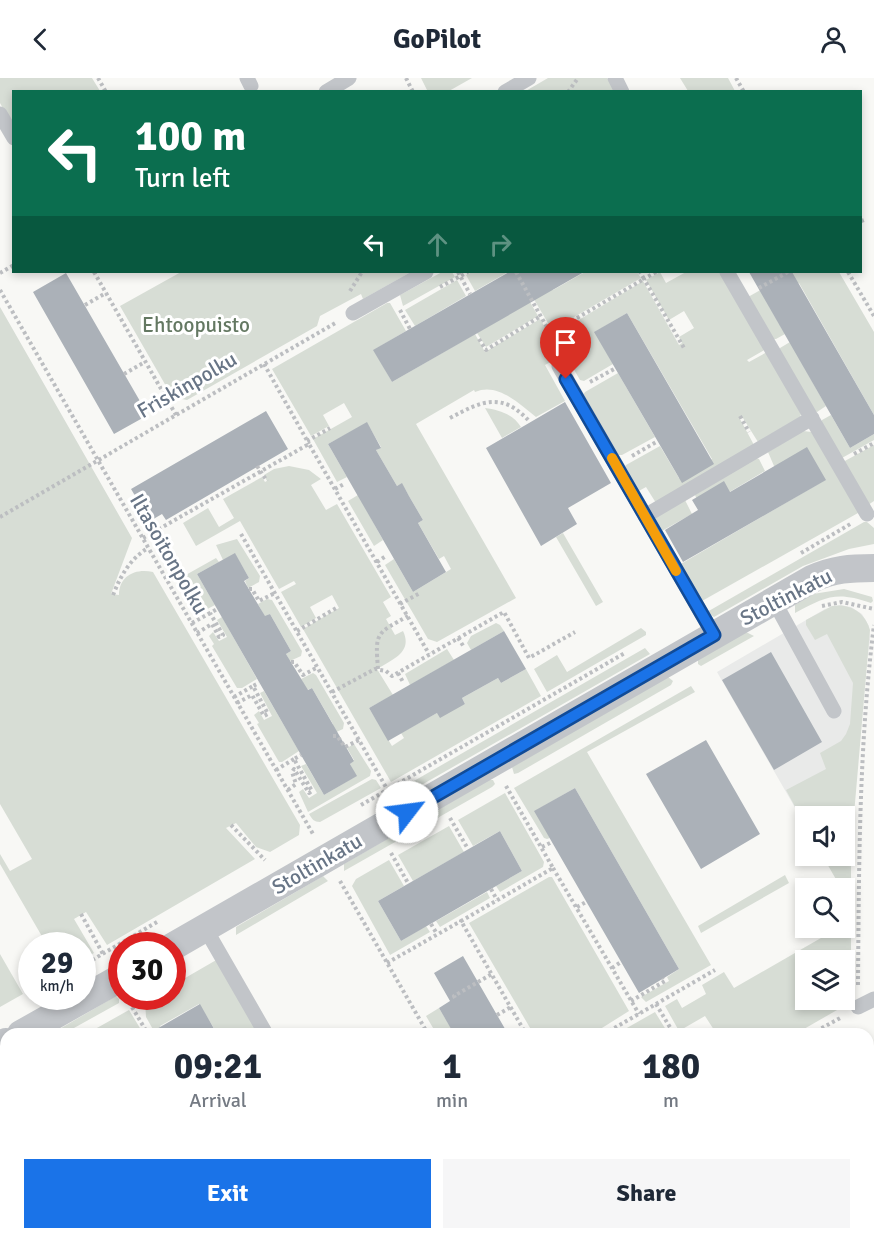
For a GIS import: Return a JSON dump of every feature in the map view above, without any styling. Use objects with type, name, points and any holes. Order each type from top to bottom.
[{"type":"street","name":"Stoltinkatu","points":[[186,939],[774,601],[826,573],[848,568],[874,568]]},
{"type":"street","points":[[32,1028],[108,985]]},
{"type":"lane","points":[[329,90],[349,78]]},
{"type":"lane","points":[[508,90],[529,78]]},
{"type":"lane","points":[[0,114],[12,135]]},
{"type":"lane","points":[[353,313],[424,273]]},
{"type":"lane","points":[[728,273],[867,514]]},
{"type":"lane","points":[[559,366],[714,635]]},
{"type":"lane","points":[[645,516],[812,418]]},
{"type":"lane","points":[[774,601],[834,711]]},
{"type":"lane","points":[[205,928],[263,1028]]},
{"type":"lane","points":[[858,1007],[874,999]]},
{"type":"path","points":[[95,273],[176,416]]},
{"type":"path","points":[[459,273],[470,294]]},
{"type":"path","points":[[517,273],[551,333],[654,273]]},
{"type":"path","points":[[641,273],[684,348]]},
{"type":"path","points":[[742,298],[786,273]]},
{"type":"path","points":[[849,273],[874,316]]},
{"type":"path","name":"Iltasoitonpolku","points":[[0,290],[313,834]]},
{"type":"path","points":[[85,305],[106,293]]},
{"type":"path","points":[[400,310],[410,329]]},
{"type":"path","name":"Friskinpolku","points":[[0,517],[353,313]]},
{"type":"path","points":[[479,339],[486,350],[541,316]]},
{"type":"path","points":[[124,374],[145,362]]},
{"type":"path","points":[[264,364],[429,654]]},
{"type":"path","points":[[574,391],[616,368]]},
{"type":"path","points":[[450,418],[473,405],[498,401],[514,408],[530,422]]},
{"type":"path","points":[[143,538],[185,511],[213,498],[330,428]]},
{"type":"path","points":[[616,465],[658,441]]},
{"type":"path","points":[[257,466],[267,481]]},
{"type":"path","points":[[335,489],[344,484]]},
{"type":"path","points":[[213,498],[216,504]]},
{"type":"path","points":[[241,534],[387,789]]},
{"type":"path","points":[[113,595],[126,568],[136,555],[148,548]]},
{"type":"path","points":[[377,562],[386,556]]},
{"type":"path","points":[[249,589],[252,589],[259,601],[275,593]]},
{"type":"path","points":[[400,604],[420,593]]},
{"type":"path","points":[[297,631],[338,607]]},
{"type":"path","points":[[192,623],[217,609]]},
{"type":"path","points":[[332,692],[378,669],[392,676],[504,612],[529,658],[574,632]]},
{"type":"path","points":[[197,633],[212,624],[219,637],[223,634],[210,613]]},
{"type":"path","points":[[378,669],[376,640],[380,634],[408,616]]},
{"type":"path","points":[[822,1028],[858,1007],[860,799],[867,680],[874,625]]},
{"type":"path","points":[[458,637],[464,647]]},
{"type":"path","points":[[291,663],[294,662],[303,675],[318,667]]},
{"type":"path","points":[[398,673],[403,682]]},
{"type":"path","points":[[234,697],[259,683]]},
{"type":"path","points":[[237,703],[252,694],[264,716],[268,714],[253,686]]},
{"type":"path","points":[[333,736],[337,736],[345,747],[359,740]]},
{"type":"path","points":[[276,770],[301,755]]},
{"type":"path","points":[[288,790],[296,785],[292,772],[294,769],[309,793],[312,791],[294,759]]},
{"type":"path","points":[[507,786],[639,1014]]},
{"type":"path","points":[[450,818],[468,849]]},
{"type":"path","points":[[231,825],[266,860]]},
{"type":"path","points":[[542,848],[552,842]]},
{"type":"path","points":[[391,852],[408,884]]},
{"type":"path","points":[[387,963],[553,867]]},
{"type":"path","points":[[340,881],[425,1028]]},
{"type":"path","points":[[491,889],[497,900]]},
{"type":"path","points":[[576,907],[586,902]]},
{"type":"path","points":[[81,915],[103,954]]},
{"type":"path","points":[[461,921],[523,1028]]},
{"type":"path","points":[[431,924],[437,934]]},
{"type":"path","points":[[612,968],[621,962]]},
{"type":"path","points":[[614,1028],[715,970]]},
{"type":"path","points":[[455,998],[454,996],[492,974]]},
{"type":"path","points":[[631,1001],[665,981],[663,978]]},
{"type":"path","points":[[656,1004],[670,1028]]},
{"type":"path","points":[[497,1015],[511,1007]]},
{"type":"path","points":[[133,1010],[144,1028]]},
{"type":"shaded area","points":[[840,605],[851,607],[862,614],[869,626],[870,640],[845,806],[795,808],[717,672],[825,609]]},
{"type":"green space","points":[[0,78],[92,78],[99,90],[12,90],[12,125],[0,103]]},
{"type":"green space","points":[[421,78],[472,78],[451,90],[427,90]]},
{"type":"green space","points":[[548,78],[607,78],[614,90],[527,90]]},
{"type":"green space","points":[[680,78],[728,78],[734,90],[687,90]]},
{"type":"green space","name":"Ehtoopuisto","points":[[179,273],[409,273],[363,299],[361,294],[320,316],[317,326],[187,400],[177,398],[174,400],[120,306]]},
{"type":"green space","points":[[440,273],[453,273],[455,277],[403,306],[400,295]]},
{"type":"green space","points":[[470,273],[506,273],[475,291],[466,275]]},
{"type":"green space","points":[[509,273],[514,273],[538,316],[486,347],[477,333],[526,304]]},
{"type":"green space","points":[[519,273],[543,273],[553,290],[583,273],[638,273],[641,278],[552,330]]},
{"type":"green space","points":[[658,273],[661,273],[666,283],[684,273],[721,273],[766,349],[747,360],[749,362],[767,352],[801,414],[800,417],[758,442],[743,418],[740,419],[754,445],[656,503],[646,487],[637,492],[626,465],[660,446],[679,478],[712,459],[627,313],[595,332],[613,364],[584,381],[580,380],[554,335],[643,281],[679,345],[682,343],[679,337],[694,328],[684,311],[669,320],[646,280]]},
{"type":"green space","points":[[790,273],[840,273],[874,332],[874,415],[799,283],[766,301],[785,334],[776,339],[772,339],[748,297]]},
{"type":"green space","points":[[457,280],[466,296],[415,326],[405,310]]},
{"type":"green space","points":[[390,303],[406,331],[374,350],[392,382],[475,334],[485,352],[540,319],[562,356],[545,365],[565,401],[536,417],[500,392],[484,390],[475,392],[474,390],[416,424],[516,598],[437,642],[428,639],[385,565],[394,559],[413,592],[451,569],[444,556],[439,559],[418,523],[423,520],[402,484],[397,486],[376,450],[381,447],[367,423],[328,444],[347,477],[337,482],[313,439],[352,417],[344,403],[323,415],[329,426],[311,436],[272,369]]},
{"type":"green space","points":[[0,307],[132,538],[111,594],[119,595],[122,583],[129,575],[140,571],[153,572],[300,825],[299,835],[270,852],[256,847],[236,823],[226,828],[255,859],[129,932],[108,932],[107,945],[86,912],[74,919],[82,932],[39,932],[0,864],[0,854],[10,871],[32,859],[0,804]]},
{"type":"green space","points":[[790,342],[826,406],[817,412],[814,411],[779,351]]},
{"type":"green space","points":[[618,373],[655,437],[622,455],[618,455],[583,395]]},
{"type":"green space","points":[[485,408],[505,413],[521,427],[502,438]]},
{"type":"green space","points":[[831,415],[850,448],[874,434],[874,440],[842,458],[821,424],[822,420]]},
{"type":"green space","points":[[803,431],[812,432],[858,513],[702,601],[679,565],[825,480],[774,466],[768,452]]},
{"type":"green space","points":[[874,445],[874,501],[868,505],[843,462]]},
{"type":"green space","points":[[756,458],[759,459],[765,471],[701,509],[695,495]]},
{"type":"green space","points":[[289,466],[309,470],[321,479],[311,485],[326,510],[337,504],[391,597],[383,602],[391,616],[386,619],[395,635],[403,631],[405,644],[400,654],[377,669],[393,695],[369,708],[392,746],[404,738],[401,733],[437,713],[465,704],[462,698],[498,678],[501,683],[526,669],[541,696],[391,782],[303,629],[339,608],[332,595],[310,607],[316,618],[301,627],[281,592],[296,584],[294,581],[279,589],[240,521],[196,546],[183,523],[208,508],[219,527],[234,518],[223,499],[262,477],[265,482],[267,481],[264,475],[274,469]]},
{"type":"green space","points":[[358,495],[383,540],[374,546],[348,501]]},
{"type":"green space","points":[[685,500],[692,514],[660,532],[655,522],[656,516]]},
{"type":"green space","points":[[864,522],[874,528],[874,544],[849,549],[803,566],[714,617],[707,612]]},
{"type":"green space","points":[[563,533],[603,602],[596,606],[556,537]]},
{"type":"green space","points":[[237,539],[260,576],[259,582],[248,588],[245,581],[249,578],[235,554],[223,560],[216,545]]},
{"type":"green space","points":[[216,558],[219,562],[197,574],[215,605],[196,615],[175,581]]},
{"type":"green space","points":[[844,589],[872,597],[873,601],[871,603],[849,597],[832,597],[795,613],[795,605],[813,594]]},
{"type":"green space","points":[[267,599],[272,600],[302,651],[301,656],[290,661],[286,654],[291,651],[270,614],[265,617],[258,604]]},
{"type":"green space","points":[[832,606],[845,606],[856,610],[864,618],[870,630],[855,806],[795,807],[786,790],[826,769],[820,753],[841,741],[850,724],[853,683],[827,634],[815,640],[806,625],[806,620]]},
{"type":"green space","points":[[222,617],[257,679],[242,688],[237,688],[212,646],[214,644],[209,636],[213,632],[219,641],[227,637],[217,620]]},
{"type":"green space","points":[[496,623],[504,631],[471,650],[467,643],[471,636]]},
{"type":"green space","points":[[641,628],[646,635],[547,692],[534,669],[557,655],[567,672]]},
{"type":"green space","points":[[746,632],[754,636],[701,666],[698,664],[698,660]]},
{"type":"green space","points":[[645,648],[650,654],[404,795],[400,789]]},
{"type":"green space","points":[[447,649],[454,660],[410,685],[405,674]]},
{"type":"green space","points":[[313,673],[344,723],[343,729],[332,734],[333,724],[312,688],[307,690],[301,679]]},
{"type":"green space","points":[[668,677],[673,681],[671,685],[514,774],[512,767]]},
{"type":"green space","points":[[691,686],[695,692],[587,752],[711,965],[646,1002],[641,997],[669,981],[667,977],[679,969],[575,788],[535,811],[550,838],[547,839],[544,838],[514,788]]},
{"type":"green space","points":[[264,691],[299,751],[282,762],[279,762],[254,715],[259,711],[264,720],[272,716],[260,693]]},
{"type":"green space","points":[[354,744],[371,771],[370,776],[308,812],[299,792],[303,789],[309,798],[317,793],[301,766],[306,764],[324,795],[356,776],[350,764],[354,760],[347,748]]},
{"type":"green space","points":[[372,779],[376,780],[381,788],[320,822],[313,820],[309,814]]},
{"type":"green space","points":[[489,780],[493,780],[495,784],[492,787],[344,871],[344,864]]},
{"type":"green space","points":[[505,793],[544,862],[543,867],[500,892],[496,886],[522,871],[500,831],[473,846],[458,820]]},
{"type":"green space","points":[[449,826],[464,852],[413,881],[398,855]]},
{"type":"green space","points":[[389,860],[404,886],[378,901],[401,941],[426,926],[430,932],[390,955],[352,886],[356,879]]},
{"type":"green space","points":[[828,866],[851,866],[851,878],[835,878]]},
{"type":"green space","points":[[785,875],[789,883],[701,933],[698,926]]},
{"type":"green space","points":[[323,876],[328,881],[236,935],[236,927]]},
{"type":"green space","points":[[552,877],[629,1011],[602,1028],[530,1028],[469,923]]},
{"type":"green space","points":[[487,892],[490,898],[440,927],[436,921]]},
{"type":"green space","points":[[821,938],[851,938],[851,950],[800,950]]},
{"type":"green space","points":[[795,953],[795,1010],[837,1010],[806,1028],[713,1028],[705,1016],[684,1028],[677,1028],[665,1006],[677,999],[682,1008],[706,994],[702,985],[724,972],[734,988]]},
{"type":"green space","points":[[0,954],[18,985],[18,997],[0,1007]]},
{"type":"green space","points":[[218,959],[257,1028],[214,1028],[199,1004],[160,1026],[161,1028],[152,1028],[146,1017],[146,1010],[186,1010],[186,977]]},
{"type":"green space","points":[[108,1001],[108,1009],[74,1028],[61,1028],[92,1010],[96,1010],[96,1008]]},
{"type":"green space","points":[[439,1008],[451,1028],[433,1028],[426,1016]]},
{"type":"green space","points":[[129,1010],[140,1028],[97,1028]]},
{"type":"green space","points":[[655,1012],[665,1028],[627,1028]]},
{"type":"building","points":[[66,273],[148,415],[114,434],[33,292]]},
{"type":"building","points":[[507,273],[582,273],[392,382],[373,350]]},
{"type":"building","points":[[750,273],[793,273],[874,415],[874,434],[850,448]]},
{"type":"building","points":[[627,313],[714,464],[682,483],[594,332]]},
{"type":"building","points":[[565,402],[611,483],[568,508],[577,524],[541,546],[486,448]]},
{"type":"building","points":[[266,411],[288,449],[166,520],[162,514],[150,521],[131,489]]},
{"type":"building","points":[[367,422],[381,448],[376,450],[397,486],[402,483],[423,520],[418,523],[446,572],[413,592],[328,444]]},
{"type":"building","points":[[807,447],[826,480],[683,562],[665,530],[698,510],[692,500],[724,481],[730,492]]},
{"type":"building","points":[[235,553],[249,578],[244,581],[265,616],[270,614],[291,651],[286,654],[308,690],[312,688],[354,761],[350,764],[357,776],[324,795],[197,574]]},
{"type":"building","points":[[504,631],[526,669],[501,683],[498,678],[462,698],[465,704],[440,718],[437,713],[388,741],[369,708]]},
{"type":"building","points":[[771,652],[822,742],[774,770],[722,680]]},
{"type":"building","points":[[706,740],[760,834],[701,869],[646,774]]},
{"type":"building","points":[[575,788],[679,969],[639,993],[534,811]]},
{"type":"building","points":[[500,831],[522,871],[401,941],[378,901]]},
{"type":"building","points":[[463,956],[505,1028],[451,1028],[439,1008],[450,1001],[434,973]]},
{"type":"building","points":[[200,1004],[214,1028],[158,1028]]},
{"type":"slow traffic","points":[[612,458],[676,571]]},
{"type":"route","points":[[407,812],[714,635],[566,379]]}]
